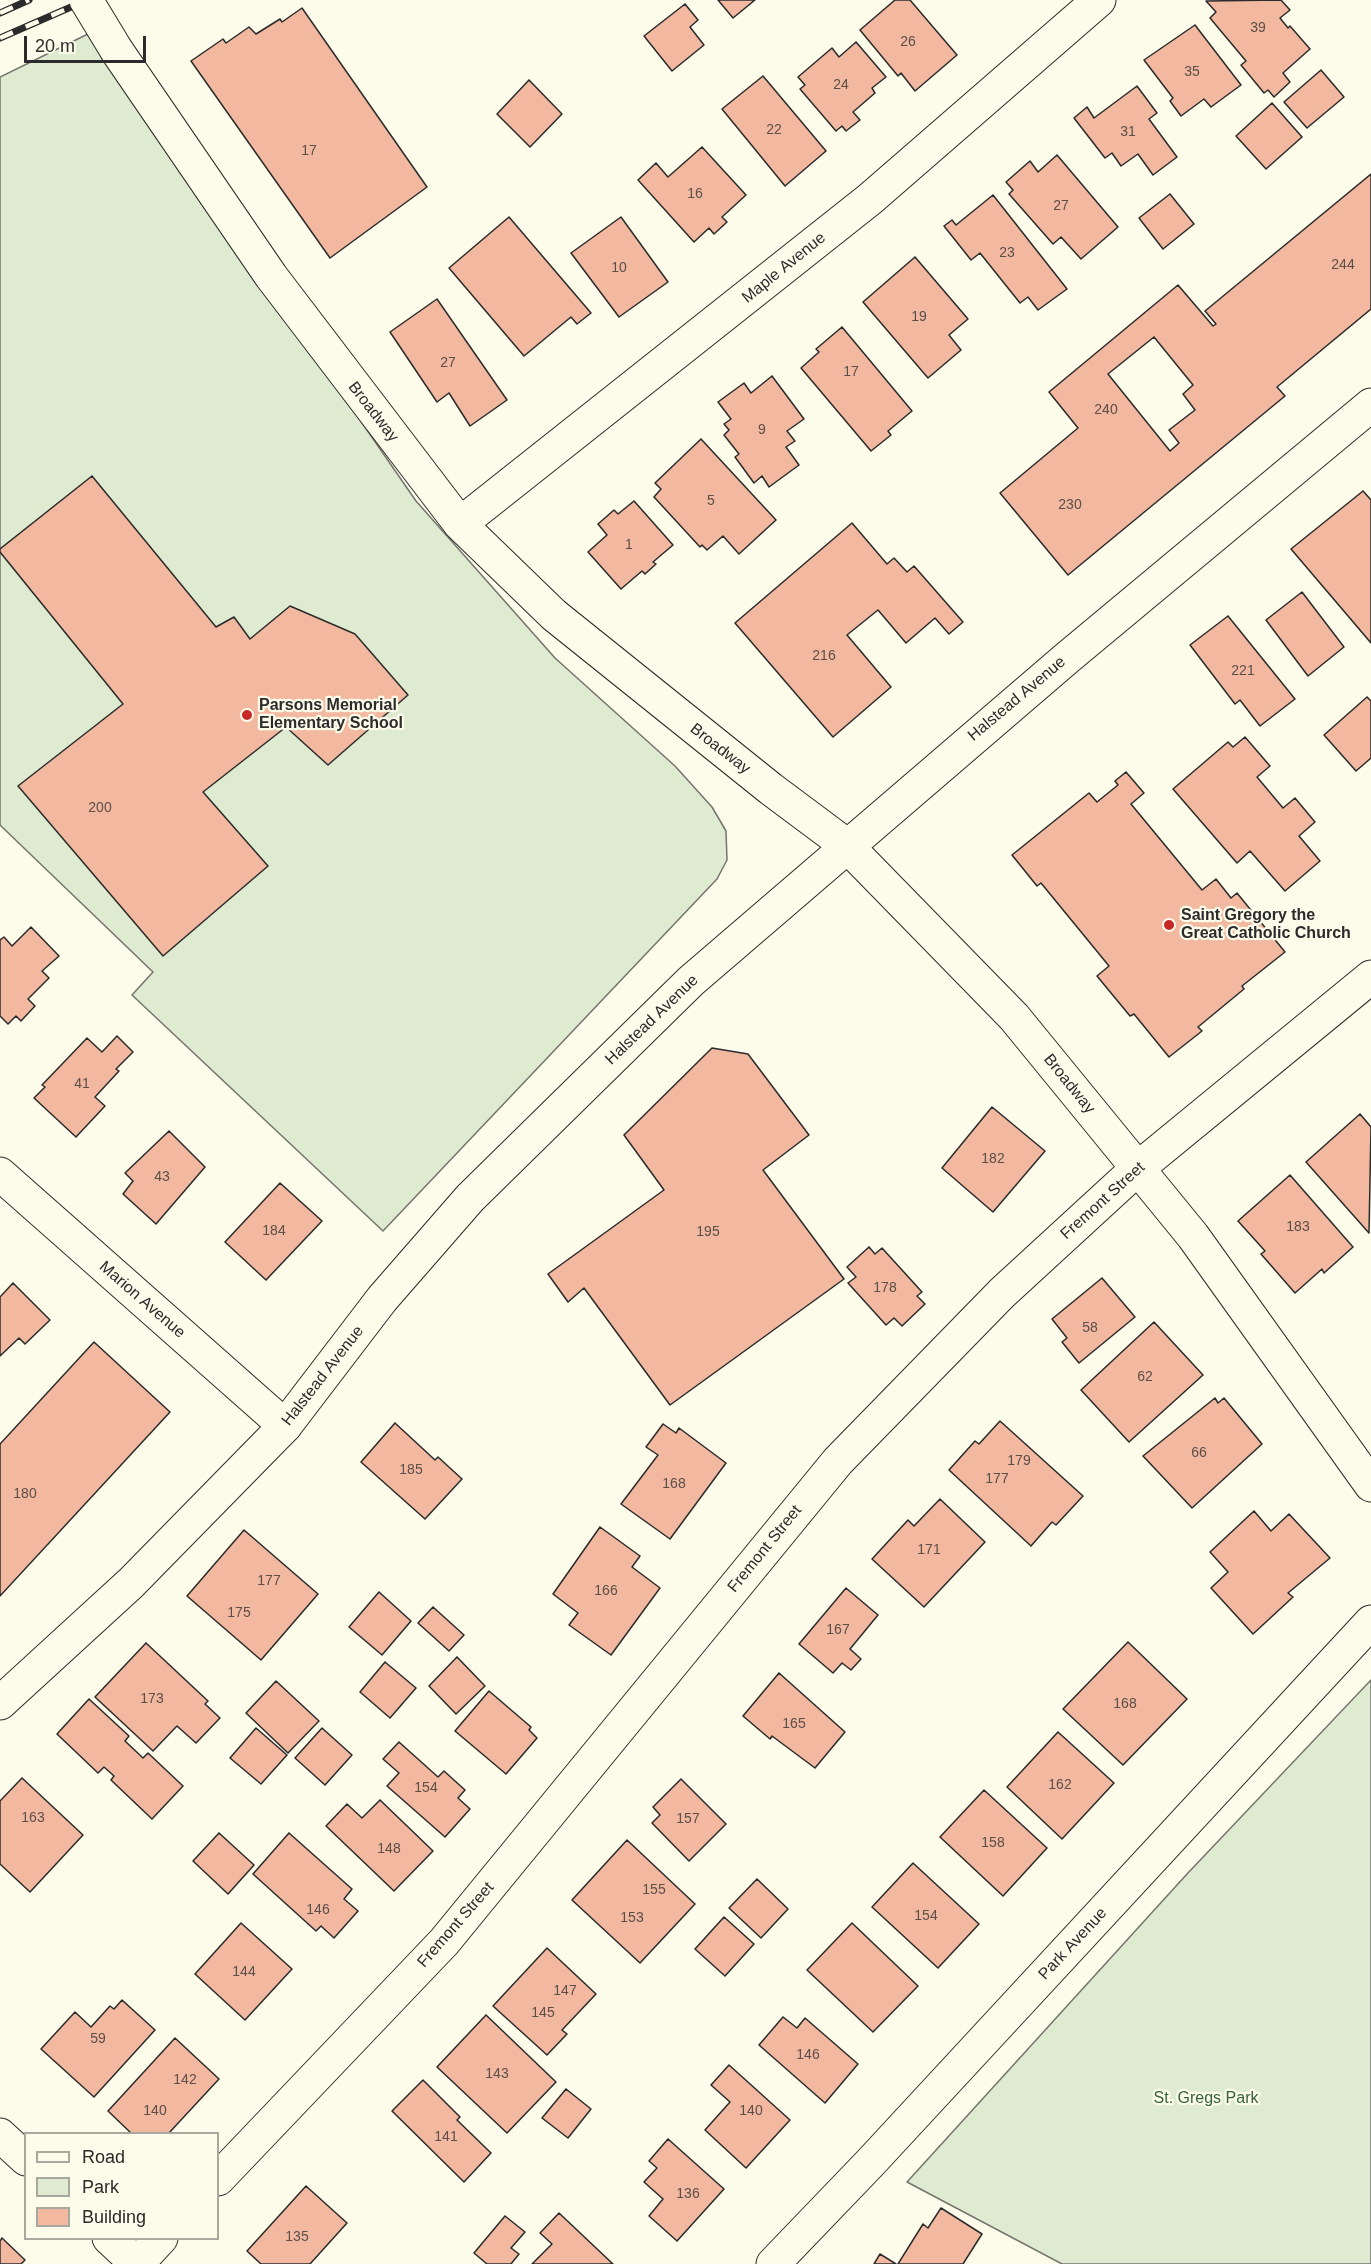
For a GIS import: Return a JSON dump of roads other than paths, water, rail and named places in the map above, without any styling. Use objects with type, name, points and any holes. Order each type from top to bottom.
[{"type":"street","name":"Broadway","points":[[86,0],[117,51],[271,276],[460,524],[554,615],[771,789],[846,845],[1014,1017],[1193,1236],[1371,1485]]},
{"type":"street","name":"Maple Avenue","points":[[460,524],[870,199],[1099,0]]},
{"type":"street","name":"Halstead Avenue","points":[[0,1703],[130,1583],[285,1426],[382,1299],[470,1198],[691,981],[846,845],[1371,405]]},
{"type":"street","name":"Fremont Street","points":[[219,2179],[444,1942],[838,1461],[1002,1293],[1137,1168],[1371,977]]},
{"type":"street","name":"Marion Avenue","points":[[0,1174],[285,1426]]},
{"type":"street","name":"Park Avenue","points":[[772,2264],[871,2162],[1371,1622]]},
{"type":"street","points":[[0,2135],[24,2157]]},
{"type":"street","points":[[112,2240],[137,2264],[159,2240]]},
{"type":"railway","points":[[0,13],[29,0]]},
{"type":"railway","points":[[0,38],[87,0]]},
{"type":"place","name":"Parsons Memorial Elementary School","points":[[247,715]]},
{"type":"place","name":"Saint Gregory the Great Catholic Church","points":[[1169,925]]},
{"type":"park label","name":"St. Gregs Park","points":[[1206,2099]]}]
